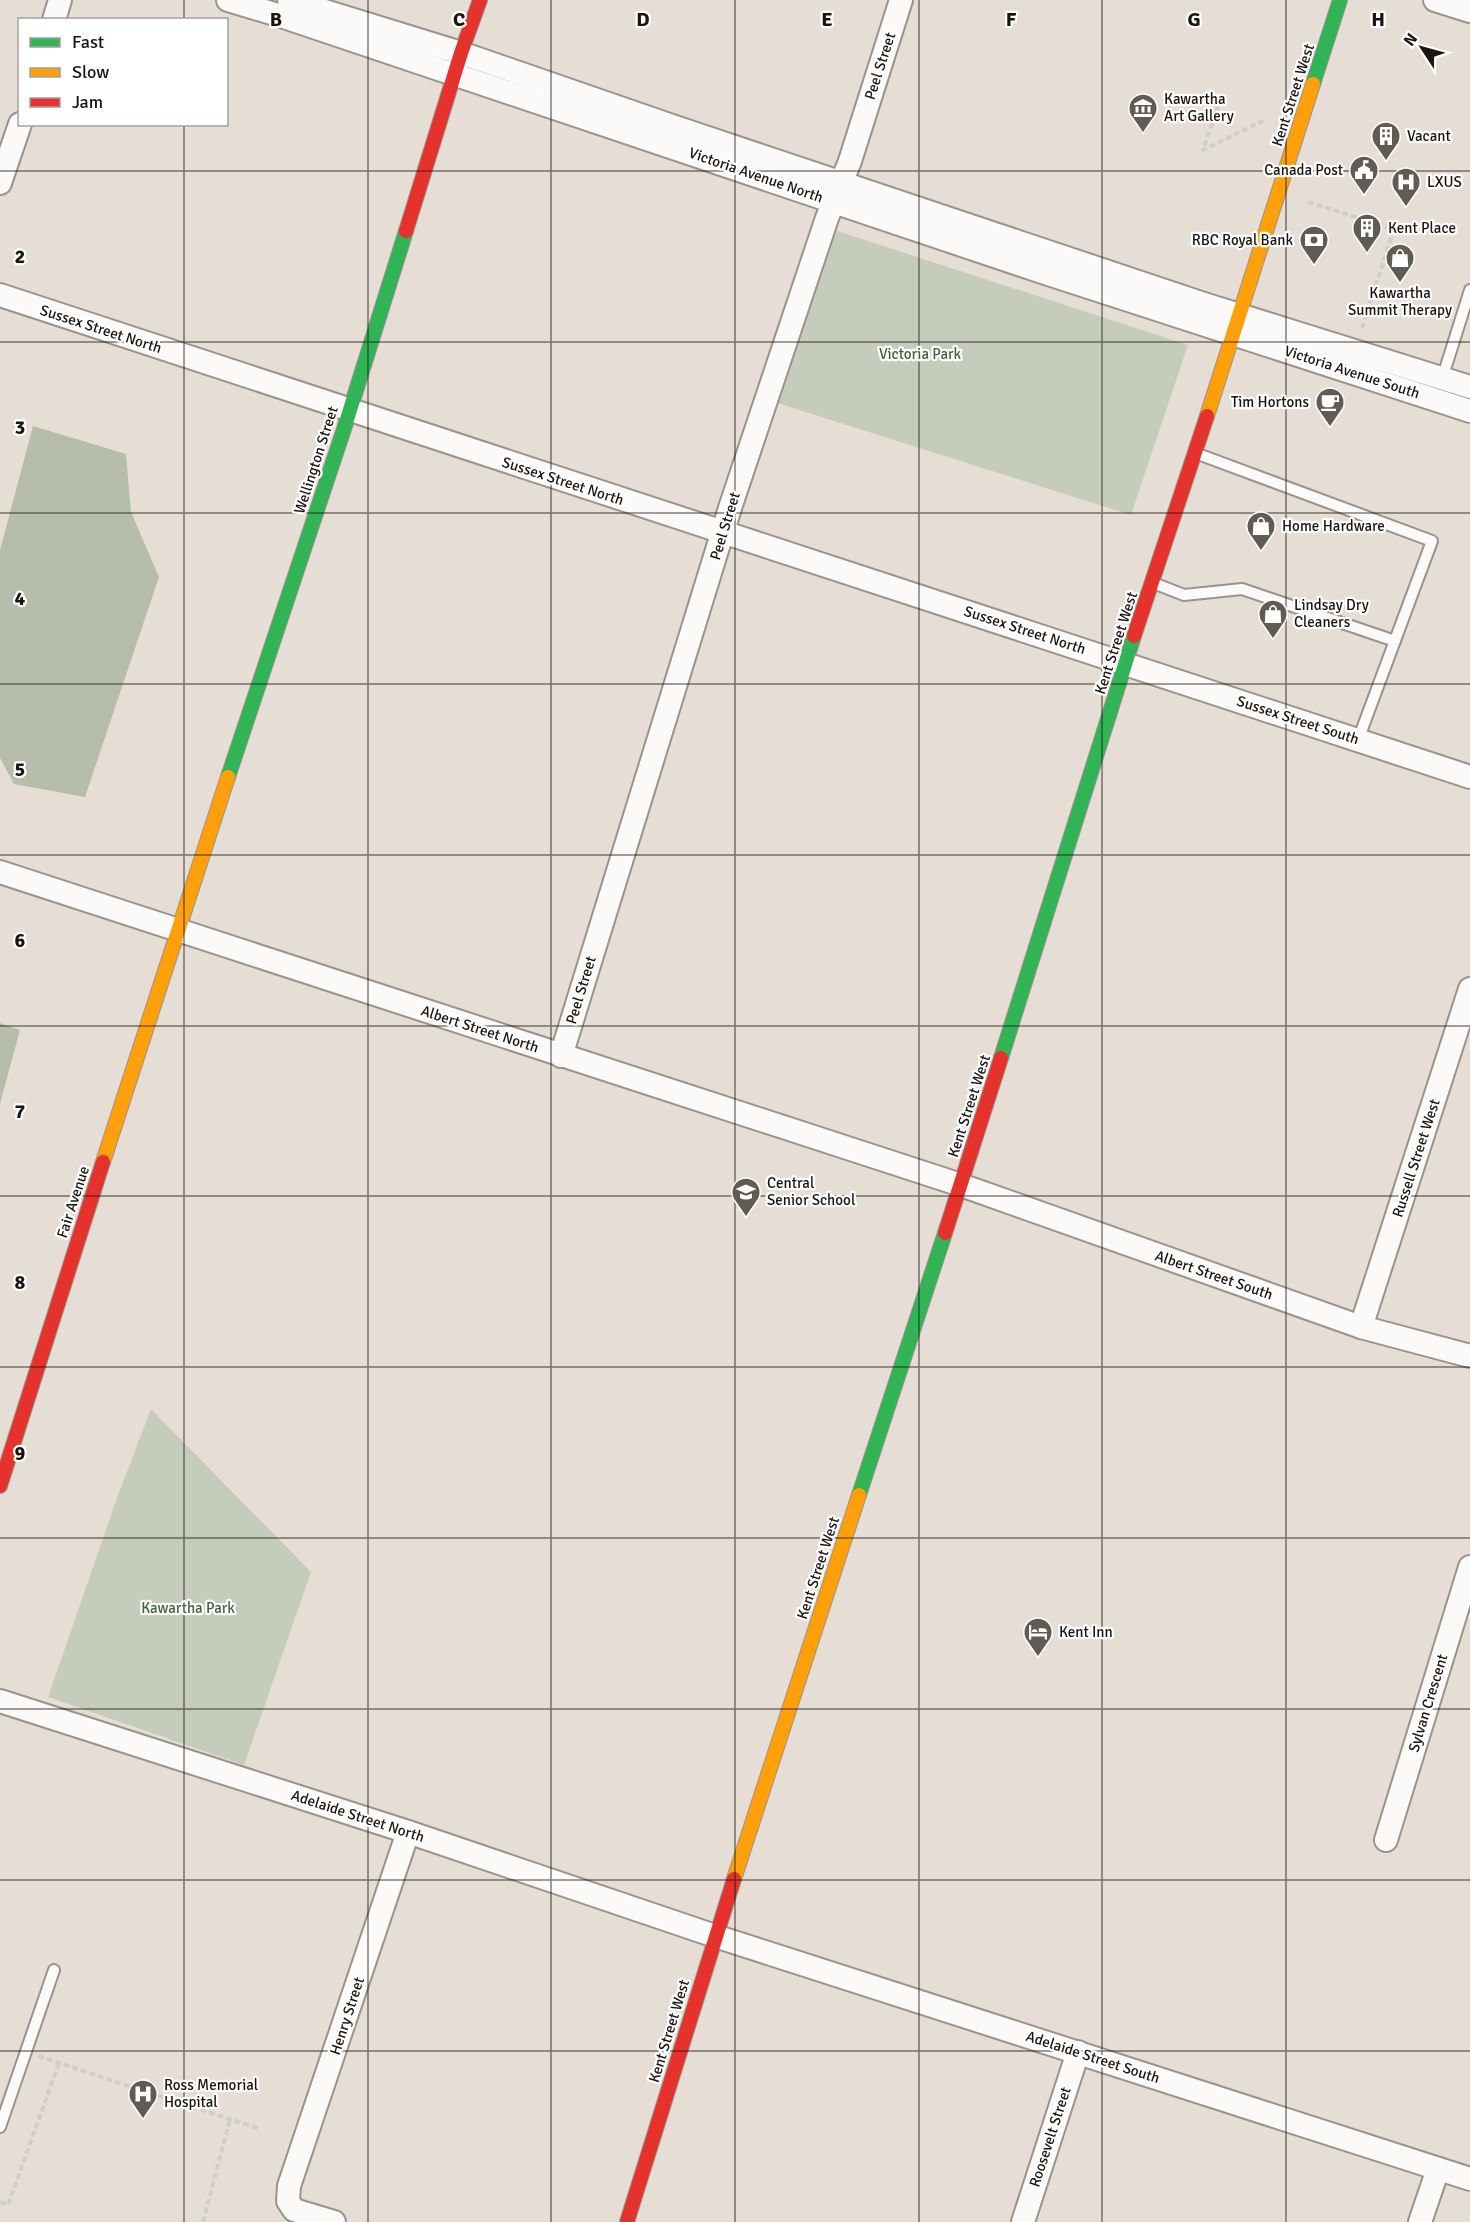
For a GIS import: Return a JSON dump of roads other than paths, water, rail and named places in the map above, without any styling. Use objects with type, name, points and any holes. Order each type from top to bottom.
[{"type":"main road","name":"Wellington Street","points":[[177,929],[350,412],[480,0]]},
{"type":"main road","name":"Kent Street West","points":[[627,2222],[715,1936],[961,1185],[1126,662],[1237,325],[1340,0]]},
{"type":"main road","name":"Fair Avenue","points":[[0,1486],[177,929]]},
{"type":"street","points":[[55,18],[60,0]]},
{"type":"street","name":"Victoria Avenue North","points":[[228,0],[284,5],[1237,325]]},
{"type":"street","name":"Peel Street","points":[[561,1056],[723,533],[837,191],[850,161],[901,0]]},
{"type":"street","points":[[1435,0],[1470,11]]},
{"type":"street","points":[[0,183],[19,126]]},
{"type":"street","name":"Sussex Street North","points":[[0,295],[350,412],[1126,662]]},
{"type":"street","name":"Victoria Avenue South","points":[[1237,325],[1470,387]]},
{"type":"street","name":"Victoria Avenue South","points":[[1237,325],[1470,411]]},
{"type":"street","name":"Sussex Street South","points":[[1126,662],[1470,777]]},
{"type":"street","name":"Albert Street North","points":[[0,872],[961,1185]]},
{"type":"street","name":"Russell Street West","points":[[1361,1327],[1470,989]]},
{"type":"street","name":"Albert Street South","points":[[961,1185],[1361,1327],[1470,1356]]},
{"type":"street","name":"Sylvan Crescent","points":[[1386,1840],[1470,1567]]},
{"type":"street","name":"Adelaide Street North","points":[[0,1701],[408,1832],[715,1936]]},
{"type":"street","name":"Henry Street","points":[[334,2222],[294,2210],[288,2200],[289,2186],[408,1832]]},
{"type":"street","name":"Adelaide Street South","points":[[715,1936],[1470,2179]]},
{"type":"street","name":"Roosevelt Street","points":[[1023,2222],[1078,2052]]},
{"type":"street","points":[[1420,2222],[1438,2169]]},
{"type":"lane","points":[[1437,400],[1470,290]]},
{"type":"lane","points":[[1195,453],[1432,541],[1358,740]]},
{"type":"lane","points":[[1153,583],[1184,595],[1242,589],[1395,641]]},
{"type":"lane","points":[[0,2127],[54,1970]]},
{"type":"place","name":"Kawartha Art Gallery","points":[[1143,134]]},
{"type":"place","name":"Vacant","points":[[1386,162]]},
{"type":"place","name":"Canada Post","points":[[1364,196]]},
{"type":"place","name":"LXUS","points":[[1406,208]]},
{"type":"place","name":"Kent Place","points":[[1367,254]]},
{"type":"place","name":"RBC Royal Bank","points":[[1314,266]]},
{"type":"place","name":"Kawartha Summit Therapy","points":[[1400,284]]},
{"type":"place","name":"Tim Hortons","points":[[1330,428]]},
{"type":"place","name":"Home Hardware","points":[[1261,552]]},
{"type":"place","name":"Lindsay Dry Cleaners","points":[[1273,640]]},
{"type":"place","name":"Central Senior School","points":[[746,1218]]},
{"type":"place","name":"Kent Inn","points":[[1038,1658]]},
{"type":"place","name":"Ross Memorial Hospital","points":[[143,2120]]},
{"type":"park label","name":"Victoria Park","points":[[920,354]]},
{"type":"park label","name":"Kawartha Park","points":[[188,1608]]}]
